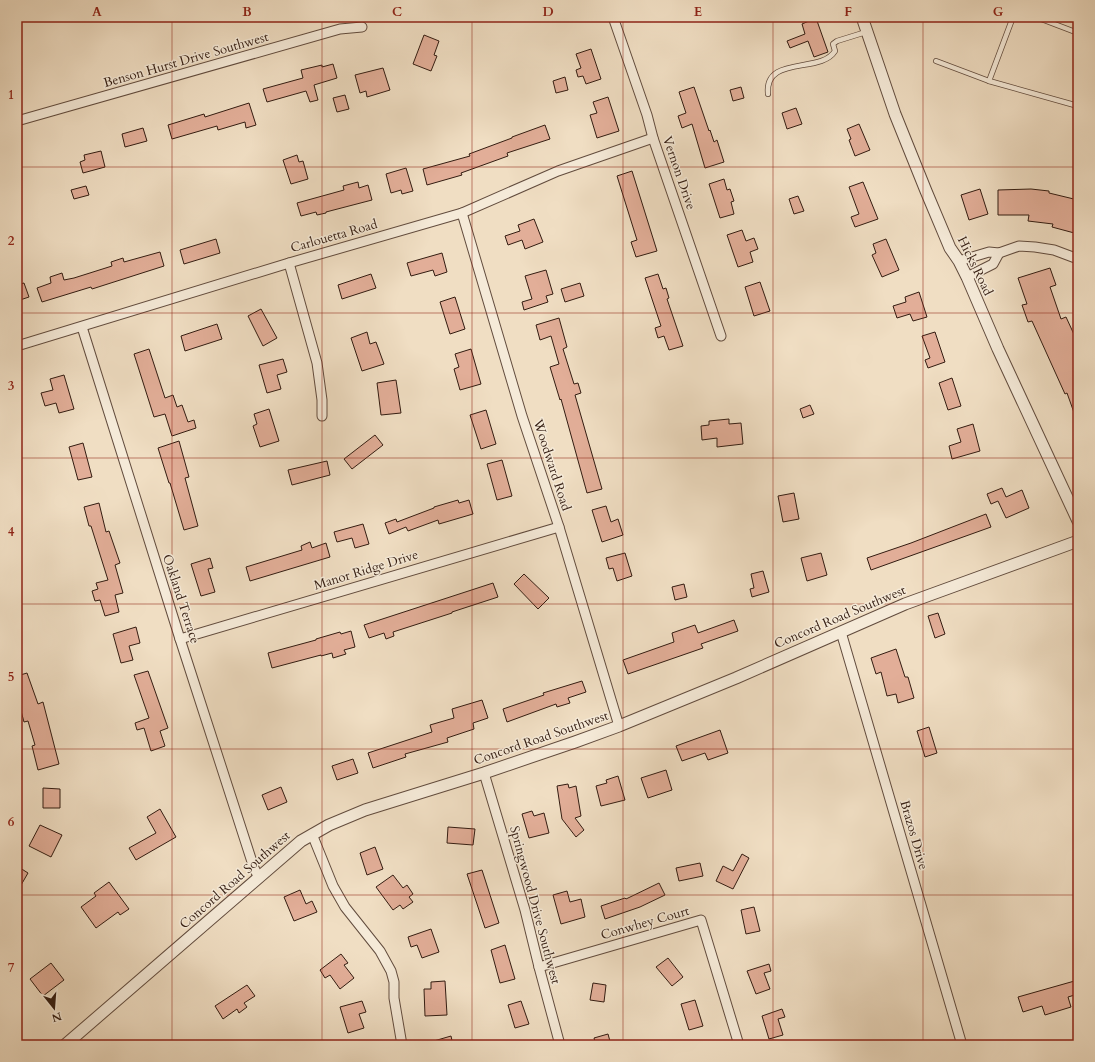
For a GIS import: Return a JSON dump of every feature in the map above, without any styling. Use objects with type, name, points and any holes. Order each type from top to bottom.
[{"type":"street","name":"Vernon Drive","points":[[613,17],[721,336]]},
{"type":"street","name":"Hicks Road","points":[[862,17],[908,148],[950,248],[967,277],[1078,521]]},
{"type":"street","name":"Benson Hurst Drive Southwest","points":[[17,121],[340,29],[362,27]]},
{"type":"street","name":"Carlouetta Road","points":[[17,346],[289,263],[462,213],[558,171],[653,138]]},
{"type":"street","name":"Woodward Road","points":[[462,213],[522,416],[559,527],[619,726]]},
{"type":"street","points":[[959,261],[989,252],[999,254],[1019,246],[1054,250],[1078,259]]},
{"type":"street","points":[[967,277],[993,264],[999,254]]},
{"type":"street","points":[[289,263],[316,363],[322,400],[322,416]]},
{"type":"street","name":"Oakland Terrace","points":[[82,327],[180,639],[254,868],[259,878]]},
{"type":"street","name":"Manor Ridge Drive","points":[[180,639],[559,527]]},
{"type":"street","name":"Concord Road Southwest","points":[[65,1045],[301,841],[329,825],[365,810],[484,773],[619,726],[933,594],[1078,541]]},
{"type":"street","name":"Brazos Drive","points":[[841,632],[962,1045]]},
{"type":"street","name":"Springwood Drive Southwest","points":[[484,773],[525,910],[560,1045]]},
{"type":"street","points":[[312,834],[333,886],[345,907],[380,951],[391,971],[394,982],[394,998],[402,1045]]},
{"type":"street","name":"Conwhey Court","points":[[539,967],[701,920],[739,1045]]},
{"type":"lane","points":[[989,81],[1013,17]]},
{"type":"lane","points":[[1036,17],[1078,33]]},
{"type":"lane","points":[[768,94],[769,81],[772,75],[796,66],[826,60],[835,51],[834,44],[837,41],[867,32]]},
{"type":"lane","points":[[936,60],[989,81],[1078,106]]},
{"type":"building","points":[[816,18],[828,52],[814,57],[808,41],[790,48],[787,41],[805,34],[802,24]]},
{"type":"building","points":[[424,35],[439,41],[434,55],[437,56],[431,71],[413,64]]},
{"type":"building","points":[[591,49],[601,79],[586,84],[583,76],[578,77],[576,70],[581,68],[576,54]]},
{"type":"building","points":[[333,64],[337,78],[314,85],[318,100],[310,102],[306,91],[267,102],[263,89],[303,78],[301,70]]},
{"type":"building","points":[[383,68],[390,90],[367,97],[366,91],[360,93],[355,75]]},
{"type":"building","points":[[565,77],[568,90],[556,93],[553,81]]},
{"type":"building","points":[[694,87],[709,131],[710,130],[714,142],[717,140],[724,162],[705,168],[692,124],[682,128],[678,116],[686,113],[679,92]]},
{"type":"building","points":[[741,87],[744,98],[733,101],[730,90]]},
{"type":"building","points":[[345,95],[349,109],[337,112],[333,98]]},
{"type":"building","points":[[608,97],[619,131],[597,138],[590,115],[597,113],[593,102]]},
{"type":"building","points":[[249,103],[256,125],[246,128],[245,122],[218,130],[217,126],[172,139],[168,125],[204,114],[205,117]]},
{"type":"building","points":[[796,108],[802,124],[787,129],[782,113]]},
{"type":"building","points":[[859,124],[870,150],[855,156],[849,140],[851,139],[847,129]]},
{"type":"building","points":[[545,125],[550,139],[507,153],[508,156],[461,173],[462,175],[427,185],[423,169],[470,156],[469,154]]},
{"type":"building","points":[[143,128],[147,141],[125,147],[122,134]]},
{"type":"building","points":[[101,151],[105,167],[83,173],[80,162],[85,160],[84,155]]},
{"type":"building","points":[[297,155],[299,162],[303,161],[308,179],[291,184],[283,160]]},
{"type":"building","points":[[406,168],[413,191],[402,194],[401,190],[391,193],[386,174]]},
{"type":"building","points":[[632,171],[657,251],[636,257],[631,242],[637,240],[617,176]]},
{"type":"building","points":[[724,179],[727,190],[730,189],[734,201],[731,202],[734,214],[720,218],[709,184]]},
{"type":"building","points":[[358,182],[359,188],[368,185],[372,200],[326,213],[317,215],[316,212],[301,216],[297,203],[344,190],[343,186]]},
{"type":"building","points":[[863,182],[878,219],[855,227],[851,217],[859,214],[849,187]]},
{"type":"building","points":[[86,186],[89,195],[74,199],[71,190]]},
{"type":"building","points":[[980,189],[988,214],[969,220],[961,195]]},
{"type":"building","points":[[1031,189],[1049,191],[1049,193],[1078,200],[1078,234],[1052,227],[1053,224],[1028,221],[1029,215],[998,215],[998,190]]},
{"type":"building","points":[[798,196],[804,211],[794,214],[789,199]]},
{"type":"building","points":[[534,219],[543,242],[525,249],[522,240],[508,245],[505,236],[520,231],[518,225]]},
{"type":"building","points":[[742,230],[746,241],[754,238],[758,249],[750,252],[753,262],[738,267],[727,235]]},
{"type":"building","points":[[216,239],[220,253],[184,264],[180,250]]},
{"type":"building","points":[[886,239],[899,270],[882,277],[872,255],[876,253],[873,244]]},
{"type":"building","points":[[160,252],[164,266],[92,289],[91,287],[42,302],[37,288],[51,283],[50,277],[62,273],[64,280],[74,278],[112,266],[111,262],[123,258],[124,262]]},
{"type":"building","points":[[442,253],[447,272],[435,276],[433,270],[411,276],[407,263]]},
{"type":"building","points":[[1050,268],[1056,285],[1050,287],[1061,319],[1066,317],[1078,343],[1077,421],[1067,393],[1065,394],[1032,321],[1028,322],[1022,305],[1027,304],[1018,278]]},
{"type":"building","points":[[546,270],[553,294],[546,296],[548,302],[524,310],[522,302],[532,299],[525,276]]},
{"type":"building","points":[[371,274],[376,288],[342,299],[338,285]]},
{"type":"building","points":[[658,274],[663,289],[666,288],[669,298],[667,299],[683,346],[669,350],[664,336],[658,338],[655,328],[661,326],[645,278]]},
{"type":"building","points":[[760,282],[770,311],[754,316],[745,287]]},
{"type":"building","points":[[24,283],[29,297],[17,301],[17,285]]},
{"type":"building","points":[[580,283],[584,296],[565,302],[561,289]]},
{"type":"building","points":[[919,292],[927,317],[913,321],[910,314],[897,318],[893,306],[906,302],[905,297]]},
{"type":"building","points":[[455,297],[465,329],[450,334],[440,302]]},
{"type":"building","points":[[261,309],[277,338],[263,346],[248,316]]},
{"type":"building","points":[[559,318],[567,347],[563,349],[574,384],[578,383],[581,393],[575,395],[602,489],[587,493],[561,399],[560,400],[550,367],[559,364],[551,336],[540,340],[536,325]]},
{"type":"building","points":[[217,324],[222,339],[185,351],[181,336]]},
{"type":"building","points":[[367,332],[370,344],[376,342],[384,364],[362,371],[351,338]]},
{"type":"building","points":[[935,332],[945,362],[928,368],[925,360],[930,358],[922,336]]},
{"type":"building","points":[[149,349],[165,398],[173,395],[177,407],[182,405],[188,422],[194,420],[196,428],[172,436],[165,414],[154,417],[134,354]]},
{"type":"building","points":[[471,349],[481,384],[460,390],[454,369],[459,367],[455,354]]},
{"type":"building","points":[[283,359],[287,372],[277,375],[281,389],[267,393],[259,365]]},
{"type":"building","points":[[64,375],[74,409],[59,413],[56,403],[45,406],[41,393],[53,390],[50,379]]},
{"type":"building","points":[[952,378],[961,406],[948,410],[939,383]]},
{"type":"building","points":[[396,380],[401,413],[381,415],[377,383]]},
{"type":"building","points":[[810,405],[814,414],[803,418],[800,409]]},
{"type":"building","points":[[269,409],[279,441],[260,447],[253,426],[257,424],[254,414]]},
{"type":"building","points":[[486,410],[496,444],[481,449],[470,415]]},
{"type":"building","points":[[729,419],[729,424],[741,423],[743,444],[717,447],[717,438],[702,440],[701,426],[709,425],[709,421]]},
{"type":"building","points":[[973,424],[980,451],[952,459],[949,446],[961,442],[957,429]]},
{"type":"building","points":[[375,435],[383,445],[352,469],[344,459]]},
{"type":"building","points":[[179,441],[189,477],[185,478],[198,526],[184,530],[158,448]]},
{"type":"building","points":[[83,443],[92,477],[78,480],[69,447]]},
{"type":"building","points":[[502,460],[512,496],[497,500],[487,464]]},
{"type":"building","points":[[327,461],[330,475],[292,485],[288,470]]},
{"type":"building","points":[[1002,488],[1006,497],[1022,490],[1029,508],[1006,518],[998,501],[991,504],[987,494]]},
{"type":"building","points":[[794,493],[799,519],[783,522],[778,496]]},
{"type":"building","points":[[458,500],[459,503],[469,500],[473,514],[439,524],[438,520],[408,531],[406,527],[389,534],[385,523],[396,519],[397,522],[434,507]]},
{"type":"building","points":[[99,503],[106,532],[109,531],[120,563],[115,565],[123,593],[115,595],[119,612],[105,616],[100,600],[95,601],[92,591],[98,589],[96,583],[108,580],[84,507]]},
{"type":"building","points":[[606,506],[611,522],[618,519],[623,535],[602,542],[592,510]]},
{"type":"building","points":[[986,514],[991,527],[871,570],[867,558]]},
{"type":"building","points":[[363,524],[369,544],[355,548],[352,538],[337,542],[334,532]]},
{"type":"building","points":[[310,542],[312,548],[326,543],[330,557],[250,581],[246,567],[302,550],[301,546]]},
{"type":"building","points":[[625,553],[632,576],[617,581],[613,568],[609,569],[606,558]]},
{"type":"building","points":[[821,553],[827,575],[807,581],[801,558]]},
{"type":"building","points":[[210,558],[213,568],[208,569],[215,592],[201,596],[191,564]]},
{"type":"building","points":[[763,571],[769,592],[752,597],[750,589],[754,588],[751,574]]},
{"type":"building","points":[[524,574],[549,598],[538,609],[514,584]]},
{"type":"building","points":[[493,583],[498,597],[393,632],[394,636],[386,639],[384,633],[369,638],[364,625]]},
{"type":"building","points":[[684,584],[687,597],[675,600],[672,587]]},
{"type":"building","points":[[938,613],[945,634],[935,638],[928,616]]},
{"type":"building","points":[[734,620],[738,631],[701,644],[703,648],[628,674],[623,660],[674,642],[672,633],[695,625],[698,633]]},
{"type":"building","points":[[136,627],[140,643],[129,646],[133,660],[121,663],[113,634]]},
{"type":"building","points":[[351,631],[355,647],[344,650],[346,654],[333,658],[332,653],[321,655],[272,668],[268,653],[340,632],[341,634]]},
{"type":"building","points":[[896,649],[905,677],[908,677],[914,698],[898,703],[896,694],[887,696],[881,672],[876,674],[871,658]]},
{"type":"building","points":[[148,671],[168,728],[160,731],[165,746],[151,751],[144,728],[137,730],[135,723],[149,718],[134,675]]},
{"type":"building","points":[[27,673],[38,704],[43,702],[59,764],[38,770],[32,746],[35,745],[28,721],[24,722],[17,696],[17,676]]},
{"type":"building","points":[[582,681],[586,692],[568,698],[570,703],[557,707],[556,704],[507,722],[503,709],[544,695],[543,693]]},
{"type":"building","points":[[482,700],[488,718],[473,723],[474,729],[447,738],[448,742],[405,754],[406,757],[373,768],[368,753],[432,732],[430,725],[454,718],[452,709]]},
{"type":"building","points":[[929,727],[937,753],[925,757],[917,731]]},
{"type":"building","points":[[720,730],[728,753],[708,760],[705,753],[682,761],[676,746]]},
{"type":"building","points":[[353,759],[358,773],[337,780],[332,766]]},
{"type":"building","points":[[666,770],[672,790],[648,798],[641,778]]},
{"type":"building","points":[[618,776],[625,800],[601,806],[596,786],[607,783],[606,780]]},
{"type":"building","points":[[568,784],[569,788],[576,786],[581,816],[575,818],[584,830],[576,837],[562,819],[557,786]]},
{"type":"building","points":[[281,787],[287,802],[268,810],[262,795]]},
{"type":"building","points":[[43,788],[60,789],[60,808],[43,808]]},
{"type":"building","points":[[160,809],[176,837],[136,860],[129,848],[156,833],[147,817]]},
{"type":"building","points":[[532,811],[534,816],[544,813],[549,833],[529,838],[522,814]]},
{"type":"building","points":[[40,825],[62,835],[51,857],[29,846]]},
{"type":"building","points":[[448,827],[475,829],[473,845],[447,843]]},
{"type":"building","points":[[375,847],[383,869],[367,875],[360,853]]},
{"type":"building","points":[[742,854],[749,858],[733,889],[716,881],[723,866],[733,871]]},
{"type":"building","points":[[700,863],[703,876],[679,881],[676,868]]},
{"type":"building","points":[[17,866],[28,873],[17,892]]},
{"type":"building","points":[[482,870],[499,923],[485,928],[467,874]]},
{"type":"building","points":[[393,875],[403,888],[407,885],[413,894],[409,897],[413,902],[403,909],[400,905],[393,910],[376,887]]},
{"type":"building","points":[[109,882],[129,909],[120,915],[118,912],[96,928],[81,907],[96,896],[94,893]]},
{"type":"building","points":[[659,883],[665,895],[640,907],[605,919],[601,906],[625,898],[626,899]]},
{"type":"building","points":[[300,890],[306,904],[312,901],[317,912],[294,921],[284,897]]},
{"type":"building","points":[[567,891],[570,902],[581,899],[585,917],[561,924],[553,895]]},
{"type":"building","points":[[754,907],[760,931],[746,934],[741,910]]},
{"type":"building","points":[[431,929],[439,952],[422,958],[417,945],[411,947],[408,937]]},
{"type":"building","points":[[505,945],[515,979],[500,983],[491,950]]},
{"type":"building","points":[[341,954],[348,963],[344,965],[354,978],[340,989],[330,975],[325,978],[320,970]]},
{"type":"building","points":[[668,958],[683,977],[672,986],[656,967]]},
{"type":"building","points":[[51,963],[64,980],[43,996],[30,979]]},
{"type":"building","points":[[769,964],[771,971],[764,973],[770,989],[756,994],[747,971]]},
{"type":"building","points":[[1078,980],[1078,994],[1068,997],[1071,1007],[1045,1015],[1042,1006],[1023,1012],[1018,997]]},
{"type":"building","points":[[445,981],[447,1015],[425,1016],[424,989],[431,989],[431,982]]},
{"type":"building","points":[[593,983],[606,985],[604,1002],[590,1000]]},
{"type":"building","points":[[247,985],[255,996],[244,1003],[247,1007],[239,1013],[237,1009],[223,1019],[215,1006]]},
{"type":"building","points":[[695,1000],[703,1026],[689,1030],[681,1004]]},
{"type":"building","points":[[362,1001],[366,1012],[359,1014],[364,1028],[348,1033],[340,1007]]},
{"type":"building","points":[[521,1001],[529,1024],[515,1028],[508,1005]]},
{"type":"building","points":[[782,1009],[785,1017],[778,1019],[783,1035],[769,1039],[762,1016]]},
{"type":"building","points":[[608,1034],[611,1045],[596,1045],[594,1038]]},
{"type":"building","points":[[451,1036],[453,1045],[428,1045],[427,1043]]}]
